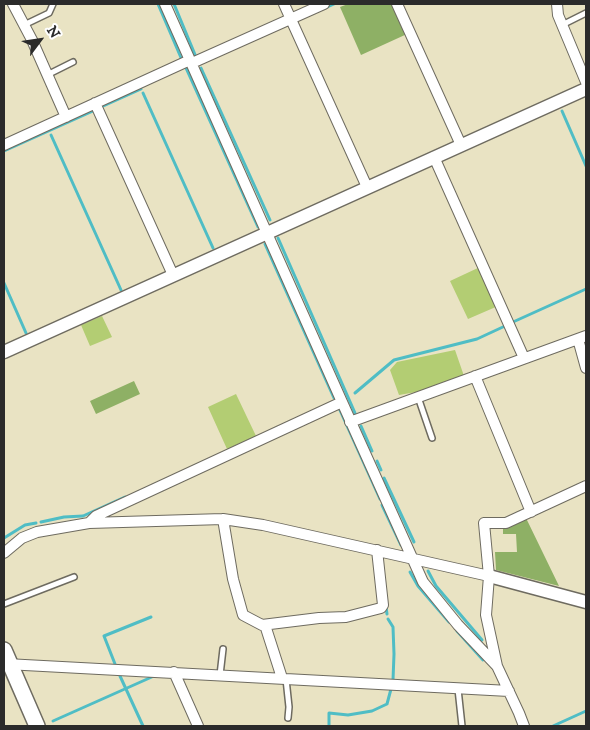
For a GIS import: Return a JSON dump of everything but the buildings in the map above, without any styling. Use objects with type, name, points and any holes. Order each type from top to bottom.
[{"type":"main road","points":[[6,660],[37,726]]},
{"type":"street","points":[[13,4],[66,117]]},
{"type":"street","points":[[165,4],[423,582],[458,625],[497,666]]},
{"type":"street","points":[[284,4],[292,18],[367,187]]},
{"type":"street","points":[[4,145],[324,4]]},
{"type":"street","points":[[397,4],[461,145]]},
{"type":"street","points":[[557,4],[561,25],[586,82]]},
{"type":"street","points":[[4,352],[586,89]]},
{"type":"street","points":[[95,104],[173,275]]},
{"type":"street","points":[[434,157],[524,358]]},
{"type":"street","points":[[350,422],[582,337],[586,368]]},
{"type":"street","points":[[475,376],[530,512]]},
{"type":"street","points":[[89,523],[96,516],[342,402]]},
{"type":"street","points":[[524,726],[497,666],[486,615],[489,576],[484,523],[506,523],[586,486]]},
{"type":"street","points":[[222,519],[233,579],[243,615],[262,625],[319,618],[346,617],[381,608],[383,605],[377,550]]},
{"type":"street","points":[[4,553],[22,538],[37,532],[89,523],[222,519],[263,525],[413,558],[586,602]]},
{"type":"street","points":[[265,625],[284,678]]},
{"type":"street","points":[[6,660],[174,672],[509,691]]},
{"type":"street","points":[[174,672],[198,726]]},
{"type":"lane","points":[[24,25],[49,13],[53,4]]},
{"type":"lane","points":[[561,25],[586,13]]},
{"type":"lane","points":[[47,75],[73,62]]},
{"type":"lane","points":[[418,397],[432,438]]},
{"type":"lane","points":[[4,604],[74,577]]},
{"type":"lane","points":[[220,674],[223,649]]},
{"type":"lane","points":[[284,678],[289,708],[288,718]]},
{"type":"lane","points":[[458,688],[462,726]]},
{"type":"green space","points":[[348,4],[393,4],[407,34],[361,55],[340,7]]},
{"type":"green space","points":[[480,267],[498,306],[468,319],[450,281]]},
{"type":"green space","points":[[102,316],[112,337],[90,346],[81,325]]},
{"type":"green space","points":[[455,350],[464,376],[428,390],[399,395],[390,370],[397,362]]},
{"type":"green space","points":[[134,381],[140,394],[96,414],[90,401]]},
{"type":"green space","points":[[236,394],[256,436],[227,449],[208,407]]},
{"type":"green space","points":[[526,518],[559,586],[496,570],[495,552],[517,552],[516,534],[503,534],[503,528]]},
{"type":"waterway","points":[[158,4],[182,60]]},
{"type":"waterway","points":[[174,4],[196,57]]},
{"type":"waterway","points":[[325,8],[334,4]]},
{"type":"waterway","points":[[186,68],[258,227]]},
{"type":"waterway","points":[[201,68],[270,220]]},
{"type":"waterway","points":[[101,107],[141,89]]},
{"type":"waterway","points":[[143,93],[213,248]]},
{"type":"waterway","points":[[4,151],[93,111]]},
{"type":"waterway","points":[[562,111],[586,166]]},
{"type":"waterway","points":[[51,135],[121,290]]},
{"type":"waterway","points":[[278,238],[355,413]]},
{"type":"waterway","points":[[265,244],[334,398]]},
{"type":"waterway","points":[[4,283],[26,333]]},
{"type":"waterway","points":[[513,322],[586,289]]},
{"type":"waterway","points":[[355,393],[394,360],[477,339],[505,326]]},
{"type":"waterway","points":[[339,408],[380,499]]},
{"type":"waterway","points":[[361,426],[372,451]]},
{"type":"waterway","points":[[377,461],[381,470]]},
{"type":"waterway","points":[[384,478],[414,542]]},
{"type":"waterway","points":[[41,522],[64,517],[83,516],[125,497]]},
{"type":"waterway","points":[[382,505],[401,545]]},
{"type":"waterway","points":[[4,538],[25,525],[36,523]]},
{"type":"waterway","points":[[428,571],[436,586],[482,640]]},
{"type":"waterway","points":[[410,572],[418,586],[449,622]]},
{"type":"waterway","points":[[386,607],[387,614]]},
{"type":"waterway","points":[[115,664],[104,636],[151,617]]},
{"type":"waterway","points":[[388,619],[393,627],[393,680]]},
{"type":"waterway","points":[[457,631],[483,660]]},
{"type":"waterway","points":[[120,676],[143,726]]},
{"type":"waterway","points":[[53,721],[154,676]]},
{"type":"waterway","points":[[329,726],[329,713],[348,715],[372,711],[387,704],[391,689]]},
{"type":"waterway","points":[[553,726],[586,711]]}]
